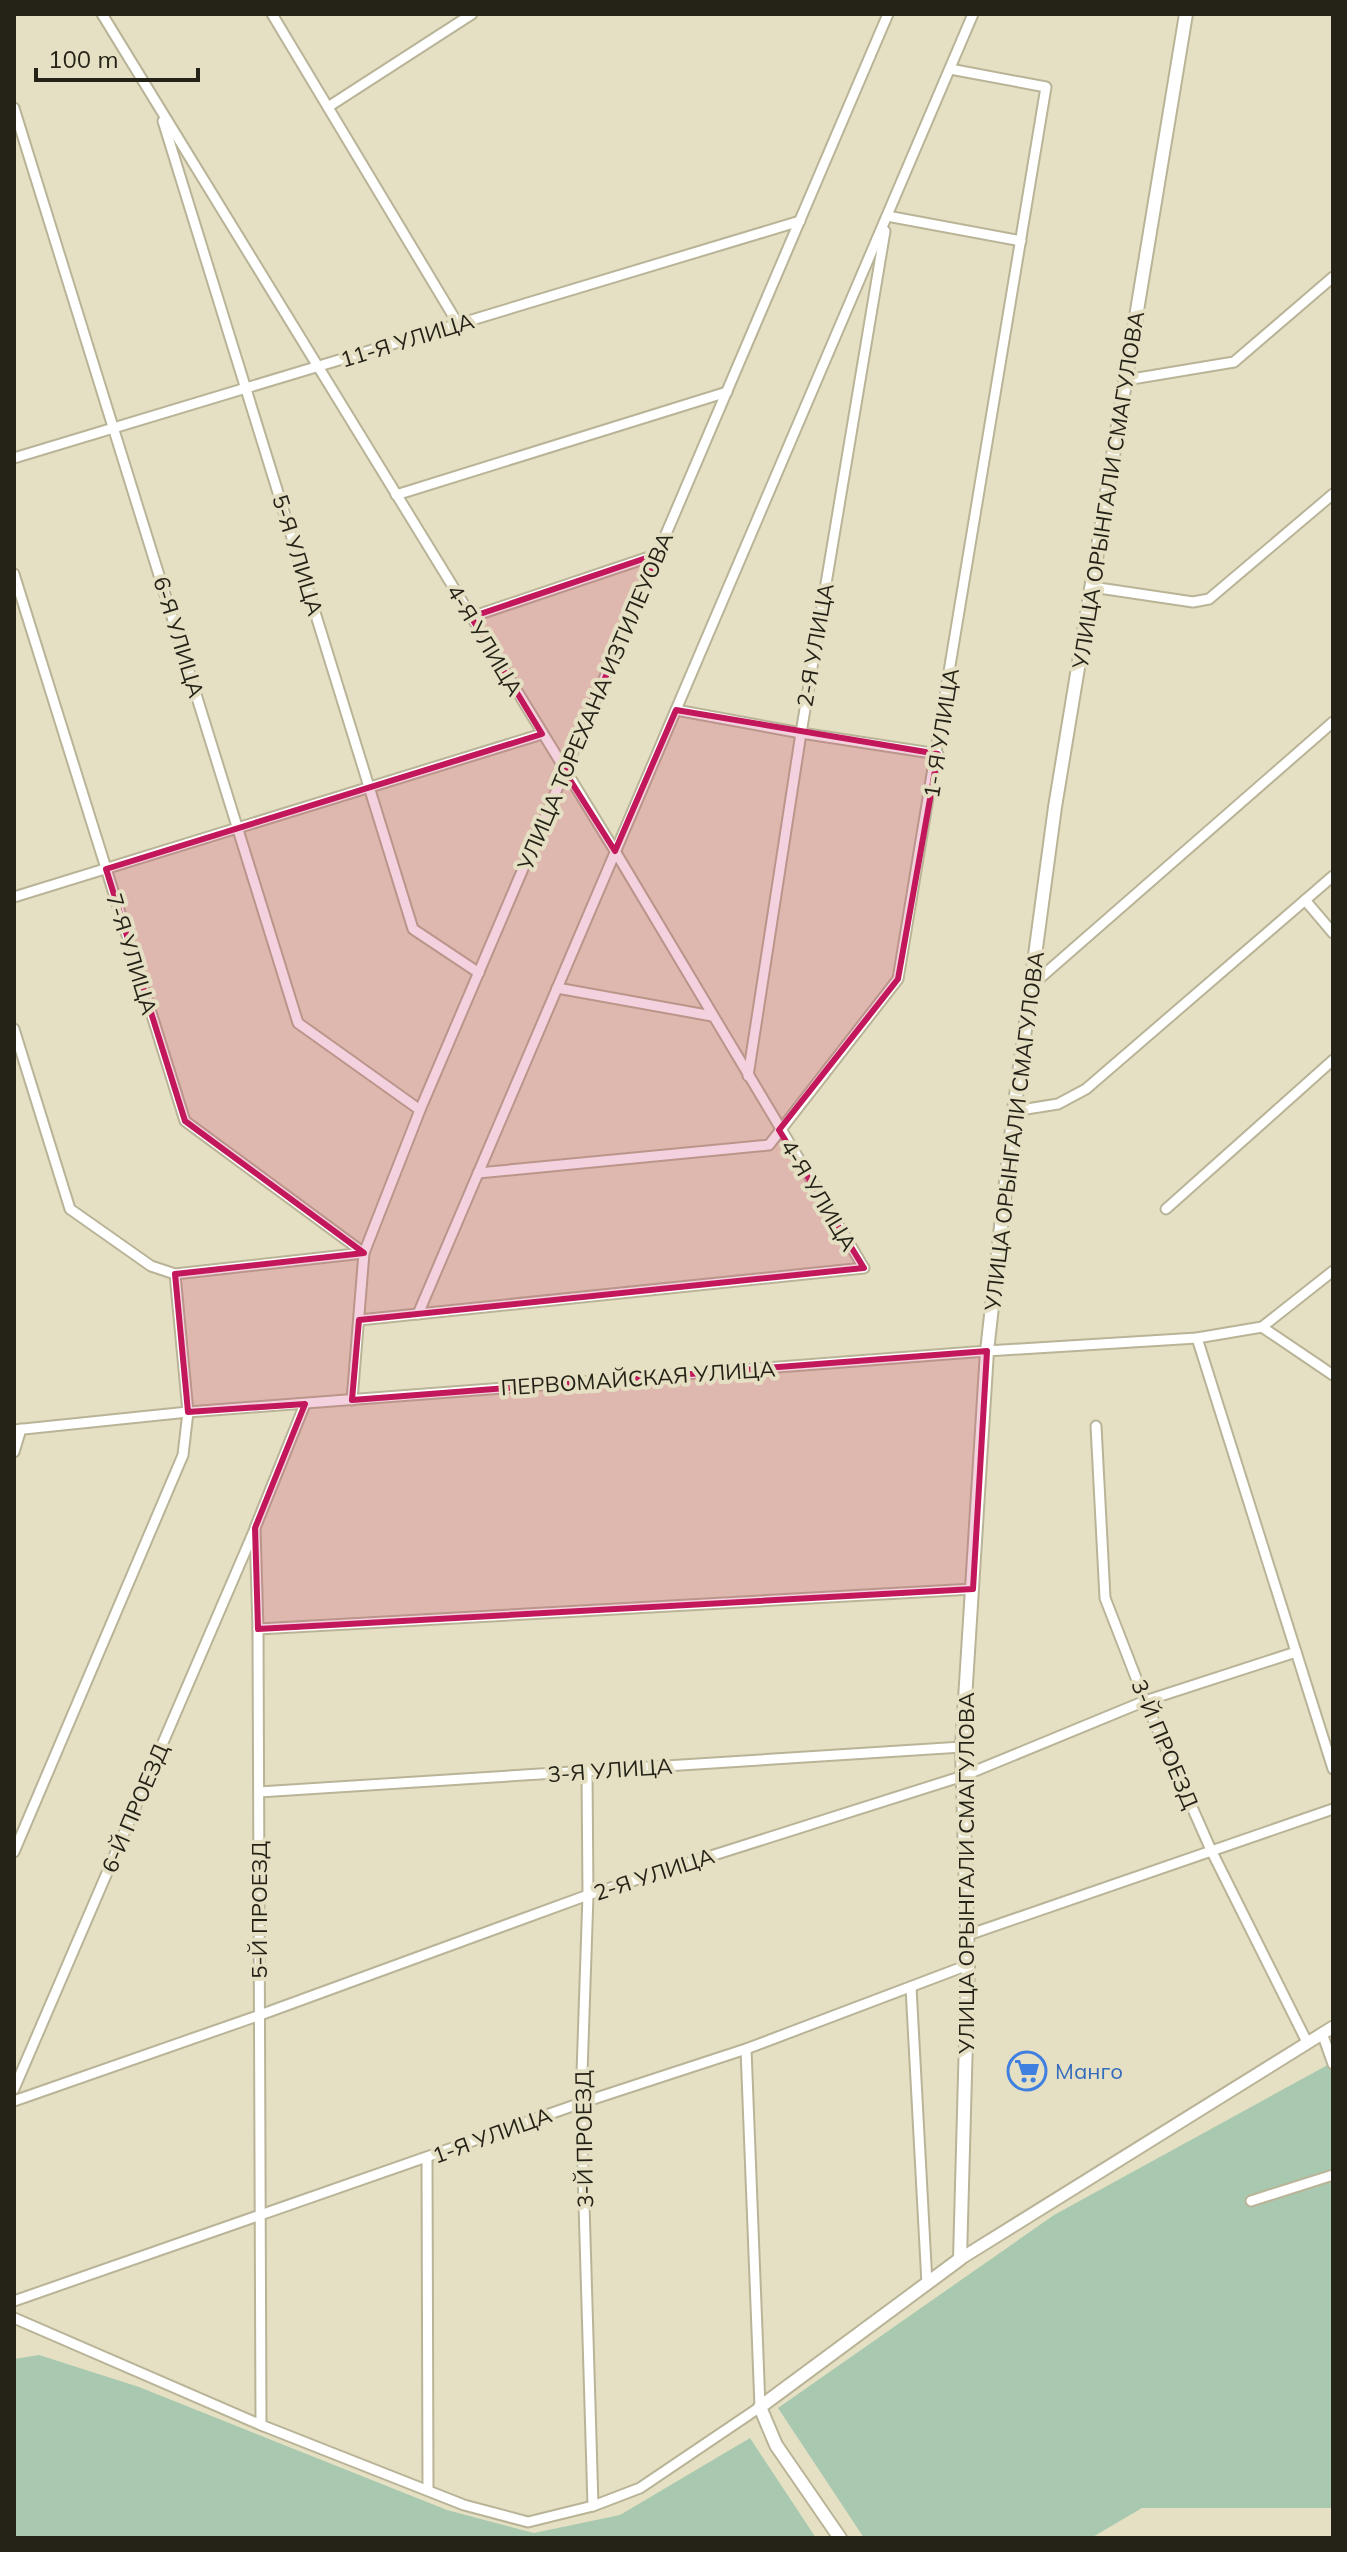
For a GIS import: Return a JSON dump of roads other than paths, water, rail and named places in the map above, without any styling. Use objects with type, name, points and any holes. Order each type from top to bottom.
[{"type":"main road","name":"УЛИЦА ОРЫНГАЛИ СМАГУЛОВА","points":[[960,2259],[968,1965],[962,1747],[987,1351],[1014,1111],[1055,807],[1186,14]]},
{"type":"main road","points":[[840,2538],[776,2445],[760,2407],[960,2259]]},
{"type":"street","name":"4-Я УЛИЦА","points":[[102,14],[615,851],[864,1268],[418,1314]]},
{"type":"street","points":[[272,14],[458,324]]},
{"type":"street","points":[[328,107],[472,14]]},
{"type":"street","name":"УЛИЦА ТОРЕХАНА ИЗТИЛЕУОВА","points":[[352,1400],[364,1253],[420,1110],[888,14]]},
{"type":"street","points":[[359,1320],[418,1314],[973,14]]},
{"type":"street","name":"1- Я УЛИЦА","points":[[478,1173],[769,1145],[898,979],[938,754],[1046,87],[950,69]]},
{"type":"street","name":"5-Я УЛИЦА","points":[[159,106],[413,929],[479,973]]},
{"type":"street","name":"6-Я УЛИЦА","points":[[14,108],[298,1023],[420,1110]]},
{"type":"street","points":[[887,216],[1021,241]]},
{"type":"street","name":"2-Я УЛИЦА","points":[[748,1076],[801,733],[887,216]]},
{"type":"street","name":"11-Я УЛИЦА","points":[[14,458],[800,221]]},
{"type":"street","points":[[1126,380],[1234,362],[1333,277]]},
{"type":"street","points":[[396,495],[727,392]]},
{"type":"street","points":[[1092,587],[1193,602],[1209,599],[1333,494]]},
{"type":"street","points":[[471,617],[658,554]]},
{"type":"street","name":"7-Я УЛИЦА","points":[[14,574],[185,1121],[364,1253]]},
{"type":"street","points":[[676,710],[938,754]]},
{"type":"street","points":[[1032,985],[1333,722]]},
{"type":"street","points":[[14,897],[542,734]]},
{"type":"street","points":[[1014,1111],[1058,1104],[1086,1089],[1333,876]]},
{"type":"street","points":[[1305,900],[1333,933]]},
{"type":"street","points":[[557,988],[712,1016]]},
{"type":"street","points":[[14,1029],[70,1209],[151,1266],[175,1274],[364,1253]]},
{"type":"street","points":[[1166,1209],[1333,1060]]},
{"type":"street","points":[[1333,1271],[1262,1327],[1333,1375]]},
{"type":"street","points":[[14,1852],[183,1455],[188,1412],[175,1274]]},
{"type":"street","name":"ПЕРВОМАЙСКАЯ УЛИЦА","points":[[17,1430],[188,1412],[1197,1338],[1262,1327]]},
{"type":"street","points":[[1197,1338],[1333,1769]]},
{"type":"street","name":"5-Й ПРОЕЗД","points":[[261,2425],[255,1528],[305,1404]]},
{"type":"street","name":"3-Й ПРОЕЗД","points":[[1096,1426],[1105,1598],[1145,1701],[1211,1850],[1307,2042]]},
{"type":"street","points":[[14,1452],[17,1430]]},
{"type":"street","name":"6-Й ПРОЕЗД","points":[[14,2089],[255,1528]]},
{"type":"street","points":[[258,1629],[973,1589]]},
{"type":"street","name":"2-Я УЛИЦА","points":[[14,2101],[588,1895],[963,1776],[1145,1701],[1296,1652]]},
{"type":"street","name":"3-Я УЛИЦА","points":[[259,1792],[962,1747]]},
{"type":"street","name":"3-Й ПРОЕЗД","points":[[587,1772],[588,1895],[581,2103],[593,2506]]},
{"type":"street","points":[[968,1935],[1333,1809]]},
{"type":"street","name":"1-Я УЛИЦА","points":[[14,2301],[581,2103],[746,2049],[968,1965]]},
{"type":"street","points":[[911,1987],[927,2284]]},
{"type":"street","points":[[960,2259],[1328,2030],[1333,2064]]},
{"type":"street","points":[[14,2318],[261,2425],[464,2505],[528,2522],[593,2506],[640,2488],[760,2407],[746,2049]]},
{"type":"street","points":[[427,2158],[428,2490]]},
{"type":"street","points":[[1251,2201],[1333,2175]]},
{"type":"place","name":"Манго","points":[[1027,2071]]}]
